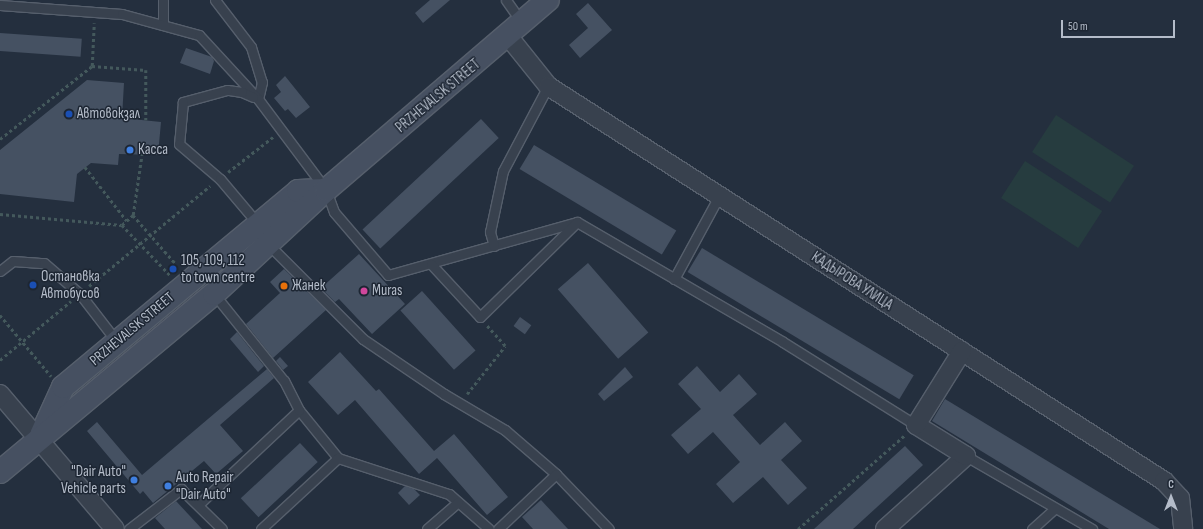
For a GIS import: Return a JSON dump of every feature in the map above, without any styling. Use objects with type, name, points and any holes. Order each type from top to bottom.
[{"type":"main road","name":"PRZHEVALSK STREET","points":[[0,472],[214,294],[269,245],[326,190],[548,0]]},
{"type":"main road","name":"PRZHEVALSK STREET","points":[[39,439],[63,387],[298,191],[326,190]]},
{"type":"street","name":"КАДЫРОВА УЛИЦА","points":[[515,29],[548,86],[1164,481],[1180,498],[1183,529]]},
{"type":"street","points":[[885,529],[966,456],[916,425],[962,351]]},
{"type":"street","points":[[0,394],[115,529]]},
{"type":"lane","points":[[163,0],[163,25]]},
{"type":"lane","points":[[215,0],[250,47],[262,82],[258,100]]},
{"type":"lane","points":[[506,0],[515,29]]},
{"type":"lane","points":[[0,5],[122,14],[199,35],[258,100],[326,190],[334,212],[388,276],[577,222],[783,342],[916,425]]},
{"type":"lane","points":[[494,246],[490,232],[503,171],[548,86]]},
{"type":"lane","points":[[258,100],[242,92],[227,90],[183,102],[179,144],[220,179],[258,224]]},
{"type":"lane","points":[[674,278],[719,196]]},
{"type":"lane","points":[[432,264],[480,317],[577,222]]},
{"type":"lane","points":[[269,245],[363,338],[460,403],[506,430],[556,474],[609,529]]},
{"type":"lane","points":[[0,271],[13,261],[44,263],[80,294],[117,342]]},
{"type":"lane","points":[[214,294],[284,381],[299,410],[338,458],[449,494],[490,529]]},
{"type":"lane","points":[[199,504],[299,410]]},
{"type":"lane","points":[[966,456],[1092,529]]},
{"type":"lane","points":[[261,529],[338,458]]},
{"type":"lane","points":[[498,529],[556,474]]},
{"type":"lane","points":[[129,529],[181,489],[199,504],[222,529]]},
{"type":"lane","points":[[427,529],[458,502]]},
{"type":"lane","points":[[1032,529],[1055,508]]},
{"type":"path","points":[[92,66],[94,12]]},
{"type":"path","points":[[0,139],[92,66],[146,70],[146,120]]},
{"type":"path","points":[[220,179],[281,130]]},
{"type":"path","points":[[122,225],[133,216],[142,153]]},
{"type":"path","points":[[85,167],[127,220]]},
{"type":"path","points":[[0,360],[207,189]]},
{"type":"path","points":[[0,214],[122,225],[167,271]]},
{"type":"path","points":[[133,216],[175,263]]},
{"type":"path","points":[[0,315],[52,378]]},
{"type":"path","points":[[460,403],[505,346],[480,317]]},
{"type":"path","points":[[798,529],[916,425]]},
{"type":"green space","points":[[1056,115],[1134,166],[1110,203],[1032,152]]},
{"type":"green space","points":[[1025,161],[1102,211],[1078,248],[1001,198]]},
{"type":"building","points":[[430,0],[450,0],[423,23],[415,13]]},
{"type":"building","points":[[588,3],[612,30],[580,58],[569,45],[588,28],[576,14]]},
{"type":"building","points":[[0,33],[82,39],[81,57],[0,51]]},
{"type":"building","points":[[186,48],[212,57],[214,61],[210,74],[180,63]]},
{"type":"building","points":[[285,76],[310,107],[296,118],[288,109],[285,111],[274,98],[281,92],[276,85]]},
{"type":"building","points":[[87,80],[124,83],[122,118],[161,122],[158,155],[119,154],[118,165],[91,163],[77,174],[74,202],[0,194],[0,150]]},
{"type":"building","points":[[481,119],[499,138],[380,248],[363,229]]},
{"type":"building","points":[[534,145],[676,230],[662,254],[520,169]]},
{"type":"building","points":[[702,248],[914,375],[899,399],[688,272]]},
{"type":"building","points":[[359,254],[405,304],[372,334],[339,299],[335,302],[321,288]]},
{"type":"building","points":[[588,263],[648,332],[618,359],[558,289]]},
{"type":"building","points":[[284,269],[326,310],[273,358],[246,324],[280,293],[270,282]]},
{"type":"building","points":[[422,291],[476,350],[454,370],[400,310]]},
{"type":"building","points":[[520,317],[531,325],[525,334],[514,326]]},
{"type":"building","points":[[237,332],[264,366],[258,372],[230,339]]},
{"type":"building","points":[[340,352],[376,391],[379,389],[434,451],[454,434],[508,497],[487,515],[437,458],[419,474],[355,400],[338,415],[308,382]]},
{"type":"building","points":[[280,357],[288,366],[283,370],[276,361]]},
{"type":"building","points":[[697,366],[720,392],[739,374],[757,394],[733,415],[760,445],[785,422],[802,441],[781,460],[807,488],[788,505],[763,477],[733,503],[716,484],[740,462],[713,432],[688,454],[671,435],[701,409],[678,384]]},
{"type":"building","points":[[625,367],[633,377],[604,401],[598,394]]},
{"type":"building","points":[[267,369],[274,378],[220,425],[243,451],[216,474],[204,461],[153,503],[143,491],[140,494],[87,431],[97,422],[142,475]]},
{"type":"building","points":[[945,399],[1160,529],[1109,529],[932,421]]},
{"type":"building","points":[[300,443],[318,462],[258,517],[241,498]]},
{"type":"building","points":[[905,446],[923,465],[853,529],[814,529]]},
{"type":"building","points":[[405,486],[414,489],[420,495],[409,505],[398,493]]},
{"type":"building","points":[[541,500],[568,529],[533,529],[522,517]]},
{"type":"building","points":[[176,501],[202,529],[165,529],[155,518]]},
{"type":"place","name":"Автовокзал","points":[[69,114]]},
{"type":"place","name":"Касса","points":[[130,150]]},
{"type":"place","name":"105, 109, 112 to town centre","points":[[173,269]]},
{"type":"place","name":"Остановка Автобусов","points":[[33,285]]},
{"type":"place","name":"Жанек","points":[[284,286]]},
{"type":"place","name":"Muras","points":[[364,291]]},
{"type":"place","name":"\"Dair Auto\" Vehicle parts","points":[[134,480]]},
{"type":"place","name":"Auto Repair \"Dair Auto\"","points":[[168,486]]}]
